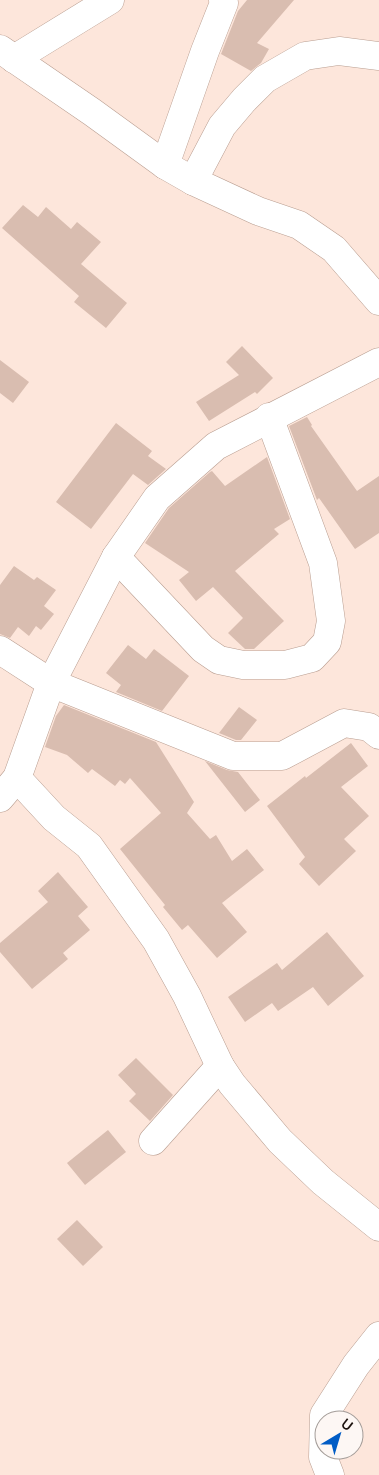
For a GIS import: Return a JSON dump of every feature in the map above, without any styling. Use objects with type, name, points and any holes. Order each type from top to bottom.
[{"type":"street","points":[[110,0],[7,54],[165,165],[192,181],[258,211],[300,225],[334,249],[379,301]]},
{"type":"street","points":[[165,165],[224,0]]},
{"type":"street","points":[[192,181],[222,126],[265,79],[305,56],[339,51],[379,56]]},
{"type":"street","points":[[379,362],[216,446],[157,498],[116,558],[51,683],[8,788],[54,818],[89,846],[156,940],[187,996],[220,1066],[232,1084],[280,1141],[323,1182],[379,1227]]},
{"type":"street","points":[[116,558],[203,649],[219,660],[244,665],[284,665],[312,658],[328,642],[331,621],[323,563],[268,418]]},
{"type":"street","points":[[0,650],[51,683],[233,756],[282,756],[344,723],[369,727],[379,736]]},
{"type":"street","points":[[153,1141],[220,1066]]},
{"type":"street","points":[[330,1475],[323,1457],[324,1415],[356,1365],[379,1336]]},
{"type":"building","points":[[247,0],[294,0],[257,43],[269,49],[261,63],[251,71],[221,54],[238,11]]},
{"type":"building","points":[[23,205],[38,217],[46,207],[71,229],[77,222],[101,242],[81,264],[127,303],[106,328],[74,302],[79,296],[2,228]]},
{"type":"building","points":[[242,346],[273,378],[257,394],[255,392],[209,421],[196,402],[239,375],[226,362]]},
{"type":"building","points":[[0,360],[29,382],[13,403],[0,393]]},
{"type":"building","points":[[307,417],[311,426],[357,491],[379,476],[379,533],[355,549],[319,498],[317,500],[289,426]]},
{"type":"building","points":[[116,423],[152,451],[148,456],[166,469],[148,485],[133,474],[91,529],[56,502]]},
{"type":"building","points":[[267,457],[290,519],[274,529],[279,534],[235,571],[284,621],[254,649],[245,649],[228,633],[243,618],[213,587],[196,601],[179,580],[189,572],[145,543],[169,508],[210,472],[212,471],[225,486]]},
{"type":"building","points":[[14,566],[34,580],[37,577],[56,590],[44,606],[54,614],[41,630],[36,626],[29,636],[18,627],[10,638],[0,634],[0,585]]},
{"type":"building","points":[[128,645],[146,659],[154,649],[189,676],[162,711],[116,692],[121,685],[106,673]]},
{"type":"building","points":[[64,705],[156,742],[194,802],[187,813],[210,839],[216,835],[232,861],[247,849],[264,870],[222,903],[247,932],[217,958],[188,925],[182,930],[163,907],[165,905],[120,849],[161,813],[130,778],[125,784],[120,780],[115,786],[92,769],[88,773],[67,755],[45,747],[56,716]]},
{"type":"building","points":[[239,707],[257,720],[241,740],[236,740],[219,733]]},
{"type":"building","points":[[351,743],[368,766],[341,787],[369,816],[344,839],[356,851],[319,886],[299,864],[305,857],[267,806]]},
{"type":"building","points":[[205,761],[227,770],[238,772],[260,800],[245,812]]},
{"type":"building","points":[[58,872],[88,907],[78,916],[90,930],[63,953],[68,959],[32,989],[0,952],[0,943],[48,902],[38,891]]},
{"type":"building","points":[[327,932],[364,976],[328,1006],[313,987],[278,1011],[272,1003],[245,1022],[228,997],[277,963],[282,970]]},
{"type":"building","points":[[136,1058],[173,1095],[150,1121],[129,1101],[136,1094],[118,1075]]},
{"type":"building","points":[[108,1130],[126,1152],[85,1185],[67,1163]]},
{"type":"building","points":[[77,1220],[103,1247],[83,1266],[57,1239]]}]
